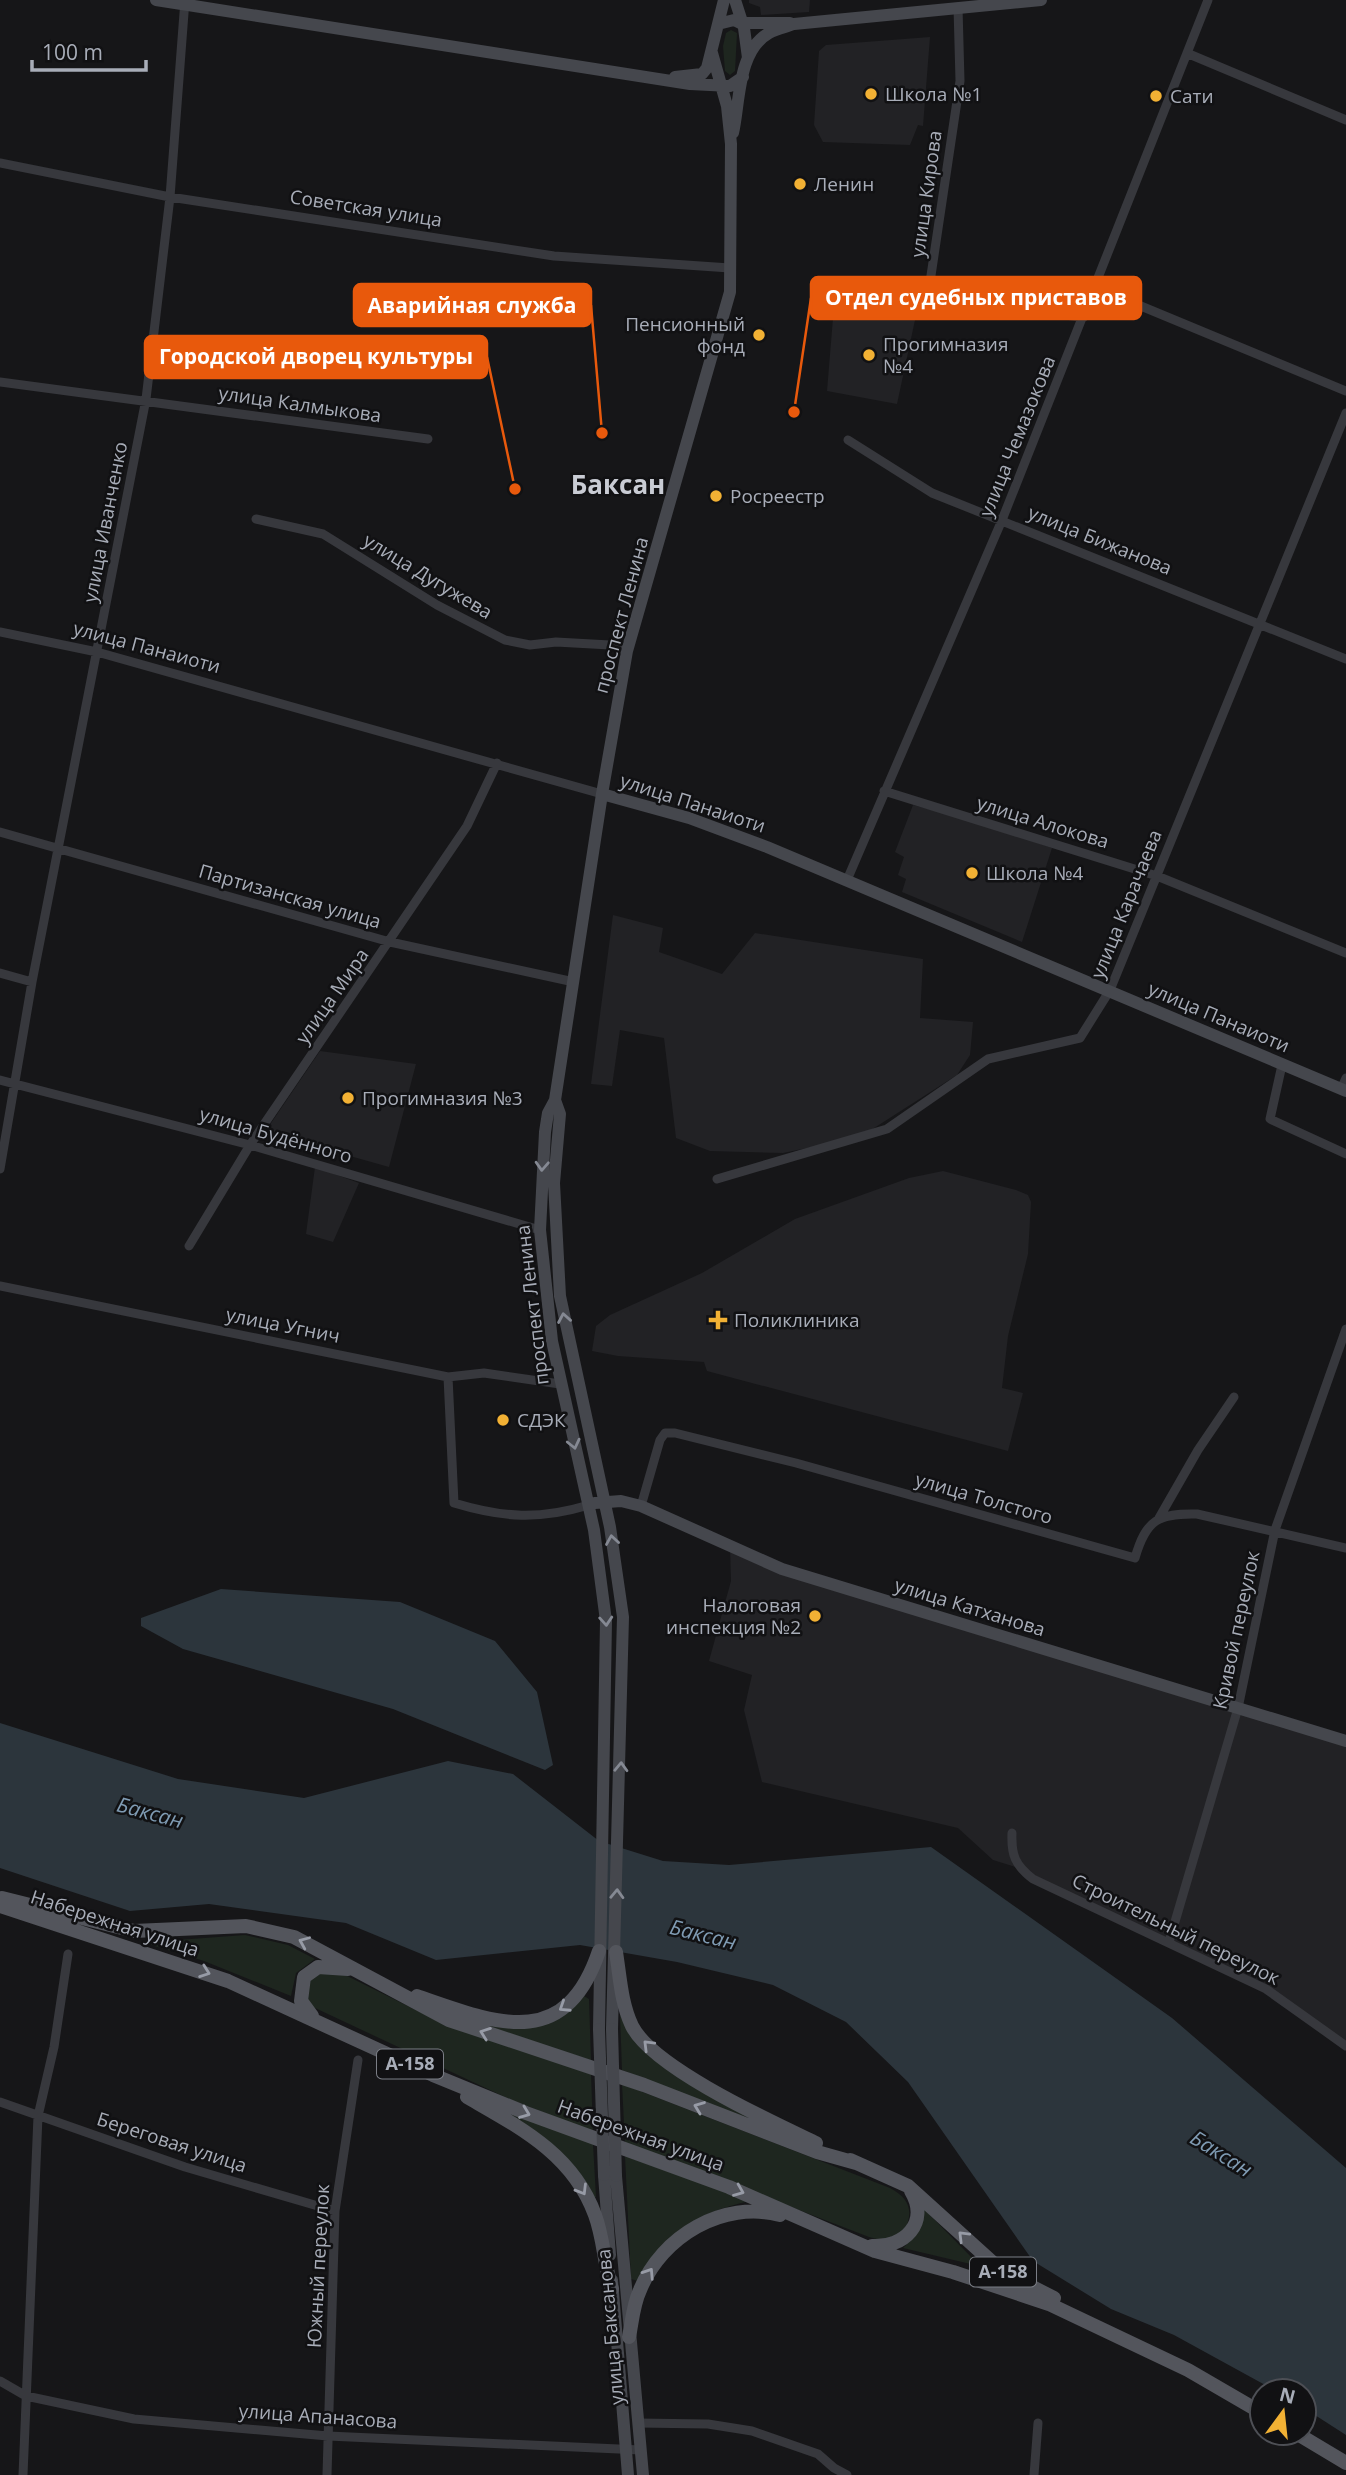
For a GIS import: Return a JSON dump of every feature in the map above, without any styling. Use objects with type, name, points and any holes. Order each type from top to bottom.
[{"type":"main road","points":[[156,0],[185,2],[658,77],[706,86],[721,93],[727,106]]},
{"type":"main road","points":[[658,77],[702,74],[712,53],[724,0]]},
{"type":"main road","points":[[718,24],[727,20],[740,23],[794,24],[1041,0]]},
{"type":"main road","points":[[736,3],[746,15],[761,22]]},
{"type":"main road","points":[[736,3],[746,37],[748,62]]},
{"type":"main road","points":[[731,144],[748,62],[762,38],[794,24]]},
{"type":"main road","points":[[712,53],[727,106],[731,144]]},
{"type":"main road","points":[[706,86],[722,83],[730,86],[743,76]]},
{"type":"main road","name":"проспект Ленина","points":[[606,2029],[599,1951],[606,1621],[589,1504],[560,1384],[540,1230],[545,1132],[548,1112],[555,1100],[627,651],[721,334],[730,292],[731,144]]},
{"type":"main road","name":"улица Панаиоти","points":[[602,794],[689,818],[767,846],[1282,1065],[1344,1086]]},
{"type":"main road","name":"проспект Ленина","points":[[555,1100],[559,1114],[554,1196],[560,1296],[604,1502],[623,1617],[616,1952],[606,2029]]},
{"type":"main road","name":"улица Катханова","points":[[589,1504],[621,1500],[641,1506],[782,1569],[1346,1741]]},
{"type":"main road","name":"А-158","points":[[0,1897],[134,1931],[246,1926],[268,1930],[318,1948],[449,2020],[644,2085],[817,2152],[856,2163],[908,2186],[1003,2272],[1167,2359]]},
{"type":"main road","name":"Набережная улица","points":[[0,1906],[172,1961],[315,2019],[433,2075],[526,2113],[729,2187],[860,2245],[892,2257],[1009,2289],[1167,2359],[1248,2405]]},
{"type":"main road","points":[[386,1985],[481,2017],[524,2022],[553,2014],[574,2001],[589,1980],[599,1951]]},
{"type":"main road","points":[[616,1952],[627,2011],[633,2027],[654,2052],[716,2091],[856,2163]]},
{"type":"main road","points":[[315,2019],[305,2009],[300,1993],[304,1977],[310,1971],[338,1966],[366,1974]]},
{"type":"main road","points":[[606,2029],[610,2176]]},
{"type":"main road","points":[[433,2075],[526,2131],[564,2163],[595,2215],[603,2261],[612,2289]]},
{"type":"main road","name":"улица Баксанова","points":[[610,2176],[612,2289],[628,2475]]},
{"type":"main road","name":"улица Баксанова","points":[[610,2176],[643,2475]]},
{"type":"main road","points":[[860,2245],[897,2244],[912,2232],[917,2206],[908,2186]]},
{"type":"main road","points":[[629,2337],[636,2300],[644,2281],[669,2247],[694,2228],[718,2217],[751,2210],[818,2226]]},
{"type":"main road","points":[[1318,2446],[1346,2463]]},
{"type":"street","name":"улица Чемазокова","points":[[847,880],[1002,520],[1189,54],[1208,0]]},
{"type":"street","name":"улица Иванченко","points":[[0,1169],[32,982],[60,850],[146,400],[170,197],[185,2]]},
{"type":"street","name":"улица Кирова","points":[[958,7],[960,81],[926,309],[930,315],[1043,313],[1084,317]]},
{"type":"street","points":[[1189,54],[1346,120]]},
{"type":"street","name":"Советская улица","points":[[0,163],[170,197],[554,256],[730,268]]},
{"type":"street","points":[[1096,287],[1346,390]]},
{"type":"street","name":"улица Калмыкова","points":[[0,382],[428,439]]},
{"type":"street","name":"улица Карачаева","points":[[717,1179],[887,1129],[988,1059],[1080,1038],[1110,990],[1346,413]]},
{"type":"street","name":"улица Бижанова","points":[[848,440],[932,493],[1346,659]]},
{"type":"street","name":"улица Дугужева","points":[[256,519],[323,534],[437,605],[505,640],[530,645],[556,642],[610,645],[627,651]]},
{"type":"street","name":"улица Панаиоти","points":[[0,632],[97,652],[602,794]]},
{"type":"street","name":"улица Мира","points":[[189,1246],[250,1145],[390,943],[437,867],[467,827],[498,763]]},
{"type":"street","name":"улица Алокова","points":[[884,791],[1157,876],[1346,953]]},
{"type":"street","name":"Партизанская улица","points":[[0,832],[390,943],[574,982]]},
{"type":"street","points":[[0,973],[32,982]]},
{"type":"street","points":[[1282,1065],[1270,1119],[1346,1154]]},
{"type":"street","name":"улица Будённого","points":[[0,1080],[250,1145],[540,1230]]},
{"type":"street","name":"улица Угнич","points":[[0,1286],[448,1377],[484,1373],[560,1384]]},
{"type":"street","name":"Кривой переулок","points":[[1169,1942],[1238,1708],[1275,1530],[1346,1329]]},
{"type":"street","points":[[448,1377],[454,1503],[518,1517],[554,1514],[589,1504]]},
{"type":"street","points":[[1159,1518],[1198,1450],[1234,1397]]},
{"type":"street","name":"улица Толстого","points":[[641,1506],[660,1440],[665,1433],[675,1433],[796,1463],[1135,1558],[1147,1526],[1159,1518]]},
{"type":"street","points":[[1159,1518],[1198,1514],[1346,1548]]},
{"type":"street","name":"Строительный переулок","points":[[1012,1833],[1012,1855],[1019,1868],[1032,1879],[1266,1989],[1346,2046]]},
{"type":"street","points":[[23,2475],[38,2116],[54,2047],[68,1954]]},
{"type":"street","name":"Южный переулок","points":[[327,2475],[335,2211],[358,2060]]},
{"type":"street","name":"Береговая улица","points":[[0,2102],[184,2167],[335,2211]]},
{"type":"street","name":"улица Апанасова","points":[[0,2381],[26,2396],[134,2419],[328,2436],[641,2450]]},
{"type":"street","points":[[638,2423],[708,2424],[752,2431],[818,2454],[847,2475]]},
{"type":"street","points":[[1034,2475],[1038,2423]]},
{"type":"shaded area","points":[[749,0],[810,0],[809,12],[761,15],[760,7],[749,3]]},
{"type":"shaded area","points":[[731,30],[737,33],[735,71],[730,75],[725,71],[723,46],[726,33]]},
{"type":"shaded area","name":"Школа №1","points":[[930,37],[923,126],[918,125],[910,145],[823,142],[814,125],[819,51],[826,45]]},
{"type":"shaded area","name":"Прогимназия №4","points":[[834,306],[895,312],[915,320],[897,404],[827,391]]},
{"type":"shaded area","name":"Школа №4","points":[[913,805],[968,819],[1052,848],[1022,942],[902,892],[906,879],[898,875],[904,857],[895,852]]},
{"type":"shaded area","points":[[613,915],[663,928],[659,952],[722,974],[755,933],[923,959],[920,1018],[973,1022],[970,1055],[957,1075],[860,1137],[783,1153],[710,1151],[676,1138],[664,1038],[620,1030],[612,1086],[591,1084]]},
{"type":"shaded area","name":"Прогимназия №3","points":[[320,1051],[416,1064],[389,1167],[265,1132]]},
{"type":"shaded area","points":[[315,1167],[359,1183],[333,1242],[306,1234]]},
{"type":"shaded area","points":[[943,1171],[1016,1190],[1028,1195],[1031,1202],[1028,1254],[1008,1336],[1002,1388],[1023,1393],[1008,1451],[707,1371],[704,1362],[618,1356],[592,1351],[596,1326],[610,1315],[702,1273],[795,1219],[909,1178]]},
{"type":"shaded area","points":[[730,1546],[782,1569],[1346,1741],[1346,2046],[1265,1989],[1019,1868],[993,1860],[958,1828],[762,1782],[744,1710],[752,1675],[709,1661],[731,1581]]},
{"type":"shaded area","points":[[245,1935],[288,1945],[315,1959],[296,1973],[291,1996],[204,1961],[151,1945],[151,1942]]},
{"type":"shaded area","points":[[319,1970],[339,1972],[436,2020],[591,2073],[593,2132],[507,2098],[313,2007],[305,1998],[310,1977]]},
{"type":"shaded area","points":[[584,1996],[589,1999],[591,2060],[506,2034],[447,2011],[512,2026]]},
{"type":"shaded area","points":[[620,2015],[638,2043],[790,2135],[622,2070]]},
{"type":"shaded area","points":[[622,2084],[890,2188],[906,2201],[908,2206],[909,2218],[904,2232],[883,2241],[869,2237],[625,2143]]},
{"type":"shaded area","points":[[488,2104],[593,2144],[596,2197],[592,2198],[570,2164],[549,2141]]},
{"type":"shaded area","points":[[625,2156],[750,2201],[713,2212],[684,2228],[660,2250],[638,2281],[631,2279]]},
{"type":"shaded area","points":[[924,2209],[979,2266],[903,2248],[916,2235]]},
{"type":"water","points":[[221,1589],[400,1602],[495,1641],[537,1692],[553,1765],[545,1770],[393,1709],[183,1649],[141,1626],[141,1618]]},
{"type":"water","points":[[0,1723],[178,1779],[304,1798],[448,1761],[513,1774],[599,1841],[663,1861],[729,1865],[931,1847],[1172,2018],[1346,2168],[1346,2435],[1318,2417],[1318,2377],[1250,2377],[1174,2335],[1111,2309],[1033,2261],[908,2082],[846,2022],[773,1985],[677,1962],[580,1945],[436,1960],[346,1923],[209,1904],[130,1911],[0,1868]]},
{"type":"place","name":"Школа №1","points":[[871,94]]},
{"type":"place","name":"Сати","points":[[1156,96]]},
{"type":"place","name":"Ленин","points":[[800,184]]},
{"type":"place","name":"Пенсионный фонд","points":[[759,335]]},
{"type":"place","name":"Прогимназия №4","points":[[869,355]]},
{"type":"place","name":"Отдел судебных приставов","points":[[794,412]]},
{"type":"place","name":"Аварийная служба","points":[[602,433]]},
{"type":"place","name":"Городской дворец культуры","points":[[515,489]]},
{"type":"place","name":"Росреестр","points":[[716,496]]},
{"type":"place","name":"Школа №4","points":[[972,873]]},
{"type":"place","name":"Прогимназия №3","points":[[348,1098]]},
{"type":"place","name":"Поликлиника","points":[[718,1320]]},
{"type":"place","name":"СДЭК","points":[[503,1420]]},
{"type":"place","name":"Налоговая инспекция №2","points":[[815,1616]]},
{"type":"district","name":"Баксан","points":[[618,485]]}]
